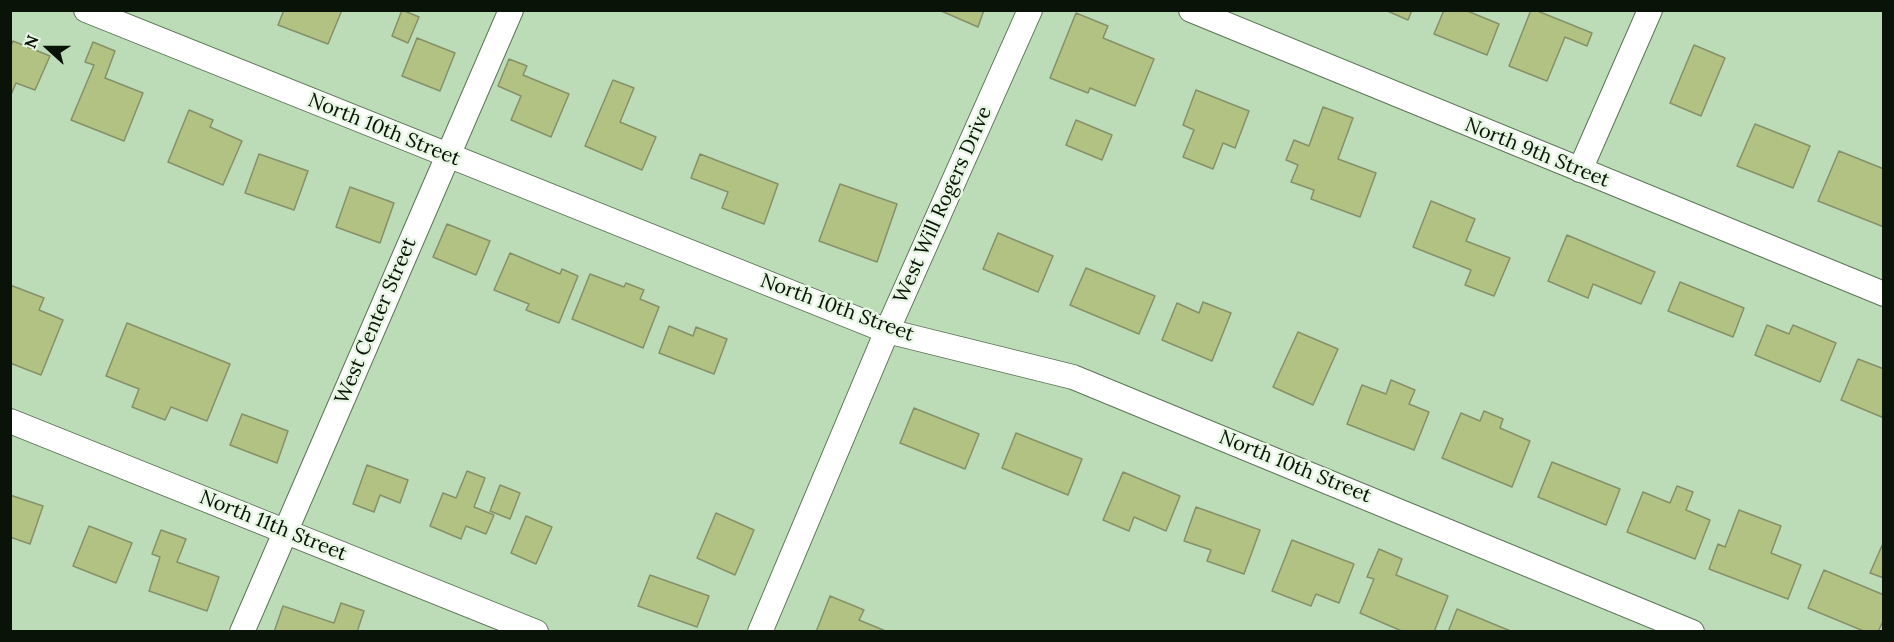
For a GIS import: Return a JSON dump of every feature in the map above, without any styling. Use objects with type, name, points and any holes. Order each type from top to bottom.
[{"type":"street","name":"North 10th Street","points":[[86,10],[888,331],[1073,377],[1692,632]]},
{"type":"street","name":"West Center Street","points":[[242,632],[511,10]]},
{"type":"street","name":"West Will Rogers Drive","points":[[760,632],[888,331],[1030,10]]},
{"type":"street","name":"North 9th Street","points":[[1191,10],[1884,294]]},
{"type":"street","points":[[1580,170],[1650,10]]},
{"type":"street","name":"North 11th Street","points":[[10,422],[536,632]]},
{"type":"building","points":[[284,10],[342,10],[328,44],[278,25]]},
{"type":"building","points":[[402,10],[419,17],[408,43],[392,36]]},
{"type":"building","points":[[939,10],[984,10],[978,27]]},
{"type":"building","points":[[1385,10],[1412,10],[1408,20]]},
{"type":"building","points":[[1444,10],[1465,10],[1499,24],[1487,55],[1434,34]]},
{"type":"building","points":[[1531,10],[1592,33],[1587,46],[1565,37],[1547,81],[1509,66]]},
{"type":"building","points":[[1076,13],[1108,26],[1103,38],[1154,59],[1135,106],[1090,88],[1088,93],[1050,78]]},
{"type":"building","points":[[417,38],[455,53],[440,91],[402,76]]},
{"type":"building","points":[[13,41],[50,56],[35,90],[16,83],[10,97],[10,48]]},
{"type":"building","points":[[93,42],[115,51],[105,78],[143,93],[124,141],[71,120],[94,65],[85,62]]},
{"type":"building","points":[[1694,45],[1725,58],[1701,116],[1670,103]]},
{"type":"building","points":[[509,59],[527,66],[523,75],[569,94],[551,137],[511,120],[521,96],[498,86]]},
{"type":"building","points":[[613,80],[634,88],[620,122],[656,137],[642,170],[585,146]]},
{"type":"building","points":[[1196,90],[1249,111],[1235,148],[1223,143],[1213,169],[1183,157],[1194,130],[1183,125]]},
{"type":"building","points":[[1323,107],[1353,118],[1338,159],[1376,173],[1360,217],[1311,199],[1314,190],[1291,182],[1298,165],[1286,160],[1294,140],[1309,146]]},
{"type":"building","points":[[189,110],[213,120],[210,127],[242,141],[223,185],[168,162]]},
{"type":"building","points":[[1076,120],[1112,135],[1102,160],[1066,145]]},
{"type":"building","points":[[1755,124],[1810,146],[1793,188],[1737,166]]},
{"type":"building","points":[[1839,151],[1884,169],[1884,227],[1818,201]]},
{"type":"building","points":[[259,154],[308,171],[294,210],[245,193]]},
{"type":"building","points":[[700,154],[778,184],[764,224],[722,208],[728,192],[691,178]]},
{"type":"building","points":[[840,184],[897,204],[877,262],[819,241]]},
{"type":"building","points":[[350,187],[394,203],[380,243],[336,227]]},
{"type":"building","points":[[1431,201],[1475,219],[1466,241],[1510,258],[1494,296],[1465,285],[1471,270],[1413,247]]},
{"type":"building","points":[[447,224],[490,241],[476,275],[433,257]]},
{"type":"building","points":[[998,233],[1053,256],[1038,292],[983,269]]},
{"type":"building","points":[[1567,235],[1655,272],[1641,304],[1593,284],[1588,298],[1548,281]]},
{"type":"building","points":[[510,253],[560,274],[562,269],[578,276],[559,323],[526,310],[529,304],[494,290]]},
{"type":"building","points":[[1086,268],[1155,296],[1139,334],[1070,305]]},
{"type":"building","points":[[590,274],[624,287],[626,283],[644,290],[640,299],[659,307],[643,348],[572,319]]},
{"type":"building","points":[[1680,282],[1744,308],[1733,337],[1668,311]]},
{"type":"building","points":[[10,285],[44,298],[39,310],[63,320],[41,375],[10,363]]},
{"type":"building","points":[[1203,302],[1231,313],[1212,361],[1162,340],[1177,303],[1199,313]]},
{"type":"building","points":[[127,323],[230,364],[207,421],[171,407],[165,420],[132,407],[139,389],[106,376]]},
{"type":"building","points":[[1767,325],[1789,334],[1793,325],[1836,343],[1820,382],[1755,355]]},
{"type":"building","points":[[669,326],[693,336],[696,327],[727,339],[714,374],[659,353]]},
{"type":"building","points":[[1298,332],[1338,349],[1313,405],[1273,387]]},
{"type":"building","points":[[1858,359],[1884,369],[1884,418],[1841,400]]},
{"type":"building","points":[[1391,380],[1415,390],[1409,404],[1429,412],[1414,450],[1347,424],[1362,385],[1386,394]]},
{"type":"building","points":[[914,408],[979,434],[965,469],[900,443]]},
{"type":"building","points":[[1484,411],[1503,419],[1500,428],[1530,441],[1512,487],[1442,458],[1461,413],[1480,421]]},
{"type":"building","points":[[242,414],[288,431],[277,463],[230,445]]},
{"type":"building","points":[[1016,433],[1082,459],[1068,495],[1002,468]]},
{"type":"building","points":[[1552,462],[1620,489],[1606,525],[1538,497]]},
{"type":"building","points":[[367,465],[408,480],[400,503],[380,495],[374,512],[353,504]]},
{"type":"building","points":[[467,471],[485,478],[474,507],[494,515],[486,534],[466,526],[461,539],[430,526],[443,493],[456,498]]},
{"type":"building","points":[[1123,472],[1180,496],[1166,531],[1134,517],[1129,531],[1103,520]]},
{"type":"building","points":[[500,485],[520,493],[510,519],[490,511]]},
{"type":"building","points":[[1677,486],[1693,492],[1686,510],[1710,520],[1695,559],[1627,532],[1643,492],[1670,503]]},
{"type":"building","points":[[10,495],[43,506],[30,544],[10,537]]},
{"type":"building","points":[[1196,507],[1260,530],[1244,574],[1207,561],[1211,550],[1184,541]]},
{"type":"building","points":[[1739,510],[1781,526],[1771,553],[1801,565],[1788,599],[1709,569],[1718,544],[1725,547]]},
{"type":"building","points":[[716,513],[754,530],[735,575],[697,558]]},
{"type":"building","points":[[526,516],[552,527],[536,564],[511,553]]},
{"type":"building","points":[[89,526],[132,543],[116,583],[73,566]]},
{"type":"building","points":[[161,530],[186,539],[177,562],[219,577],[207,611],[149,591],[160,557],[152,554]]},
{"type":"building","points":[[1292,540],[1354,564],[1339,603],[1316,594],[1311,606],[1272,591]]},
{"type":"building","points":[[1884,541],[1884,578],[1870,573]]},
{"type":"building","points":[[1379,549],[1402,559],[1396,575],[1448,596],[1434,632],[1404,632],[1360,613],[1374,579],[1367,577]]},
{"type":"building","points":[[1824,570],[1884,595],[1884,619],[1878,632],[1866,632],[1808,608]]},
{"type":"building","points":[[650,575],[709,596],[697,627],[638,606]]},
{"type":"building","points":[[830,596],[864,610],[859,620],[888,632],[816,632]]},
{"type":"building","points":[[341,603],[364,611],[357,632],[274,632],[283,606],[334,623]]},
{"type":"building","points":[[1457,609],[1513,632],[1448,632]]}]
